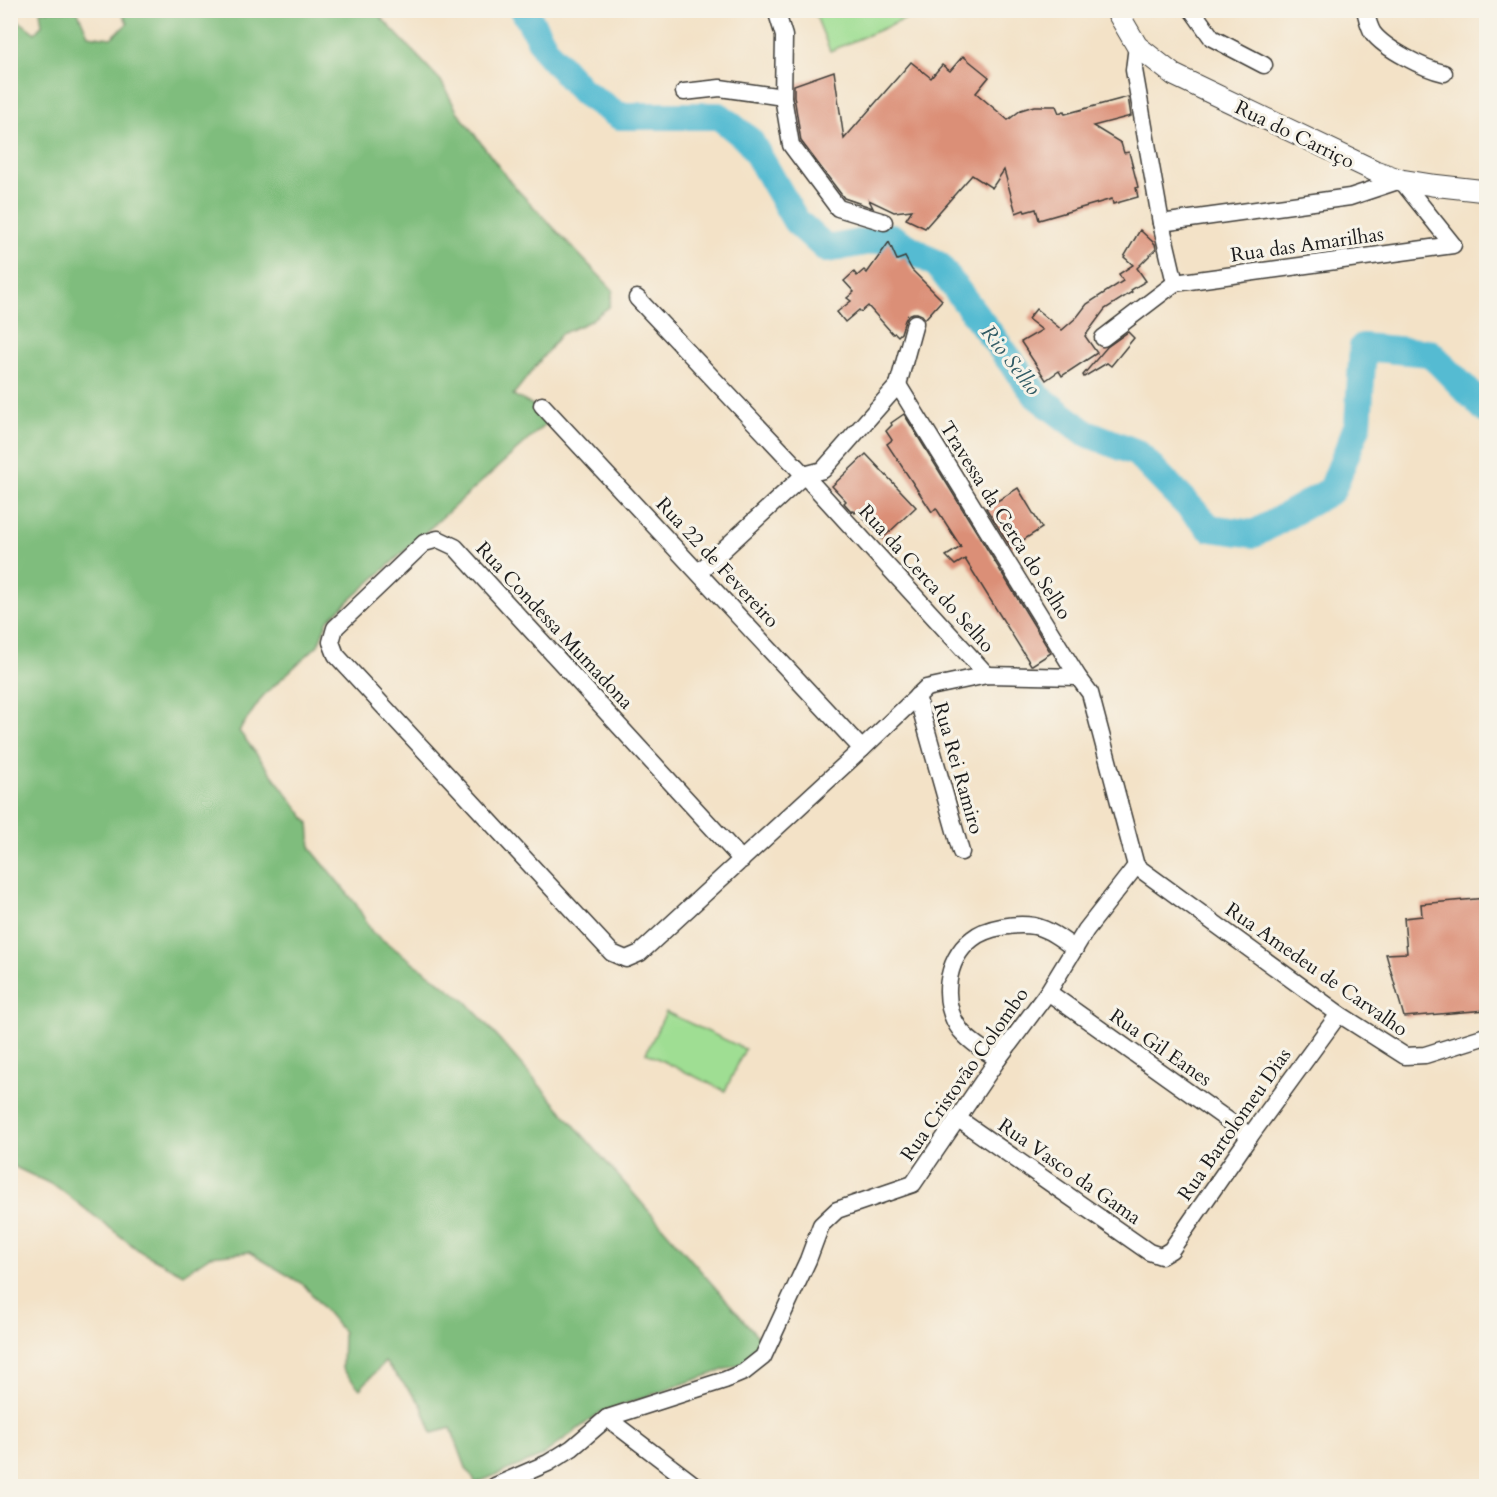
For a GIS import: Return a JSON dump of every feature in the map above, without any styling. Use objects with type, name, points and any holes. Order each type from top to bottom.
[{"type":"street","points":[[776,10],[784,36],[783,97],[791,145],[838,208],[884,222]]},
{"type":"street","points":[[1116,10],[1137,46],[1134,70],[1161,223],[1175,283]]},
{"type":"street","points":[[1192,10],[1212,38],[1264,65]]},
{"type":"street","points":[[1365,10],[1371,30],[1377,38],[1407,58],[1433,71],[1444,73]]},
{"type":"street","name":"Rua do Carriço","points":[[1137,46],[1174,75],[1366,168],[1401,180]]},
{"type":"street","points":[[684,92],[720,88],[783,97]]},
{"type":"street","points":[[1401,180],[1486,191]]},
{"type":"street","name":"Rua do Carriço","points":[[1161,223],[1350,197],[1401,180]]},
{"type":"street","name":"Rua das Amarilhas","points":[[1103,338],[1175,283],[1453,245],[1401,180]]},
{"type":"street","name":"Rua da Cerca do Selho","points":[[637,298],[804,475],[987,675],[1078,677]]},
{"type":"street","points":[[699,572],[804,475],[823,470],[898,385],[915,323]]},
{"type":"street","name":"Travessa da Cerca do Selho","points":[[898,385],[1078,677]]},
{"type":"street","name":"Rua 22 de Fevereiro","points":[[542,405],[862,748]]},
{"type":"street","name":"Rua Condessa Mumadona","points":[[438,539],[455,547],[742,860],[640,953],[626,959],[612,953],[336,655],[331,642],[335,628],[424,543],[438,539]]},
{"type":"street","points":[[742,860],[926,688],[987,675]]},
{"type":"street","points":[[1078,677],[1090,693],[1136,866]]},
{"type":"street","name":"Rua Rei Ramiro","points":[[917,696],[961,852]]},
{"type":"street","name":"Rua Cristovão Colombo","points":[[503,1486],[522,1478],[572,1448],[607,1418],[725,1380],[744,1372],[763,1357],[808,1260],[821,1225],[837,1210],[913,1184],[998,1059],[1048,992],[1086,930],[1136,866]]},
{"type":"street","name":"Rua Amedeu de Carvalho","points":[[1136,866],[1339,1014],[1405,1056],[1425,1055],[1486,1036]]},
{"type":"street","points":[[998,1059],[970,1041],[960,1030],[953,1017],[948,989],[950,974],[962,950],[972,938],[984,932],[1010,926],[1034,926],[1046,930],[1075,949]]},
{"type":"street","name":"Rua Gil Eanes","points":[[1048,992],[1250,1136]]},
{"type":"street","name":"Rua Bartolomeu Dias","points":[[1161,1256],[1171,1250],[1339,1014]]},
{"type":"street","name":"Rua Vasco da Gama","points":[[957,1118],[1149,1252],[1161,1256]]},
{"type":"street","points":[[607,1418],[696,1486]]},
{"type":"street","name":"Rua Cristovão Colombo","points":[[495,1486],[522,1478]]},
{"type":"green space","points":[[40,11],[76,11],[88,35],[111,38],[128,23],[120,11],[375,11],[441,81],[457,111],[511,183],[613,290],[609,307],[588,322],[561,334],[513,395],[535,406],[548,422],[328,620],[318,645],[263,696],[239,731],[309,823],[311,849],[356,904],[372,932],[467,1002],[761,1340],[747,1362],[601,1412],[540,1457],[476,1483],[466,1468],[451,1428],[432,1433],[421,1404],[385,1362],[360,1389],[342,1369],[343,1332],[304,1285],[249,1252],[210,1256],[183,1274],[141,1252],[57,1187],[11,1163],[11,15],[35,33],[42,25]]},
{"type":"green space","points":[[814,11],[907,11],[910,17],[830,51]]},
{"type":"green space","points":[[666,1012],[745,1049],[725,1091],[646,1053]]},
{"type":"building","points":[[963,56],[989,77],[976,93],[1008,120],[1021,110],[1034,106],[1056,106],[1059,113],[1064,111],[1065,114],[1128,97],[1131,116],[1093,126],[1121,143],[1124,153],[1129,152],[1138,187],[1136,188],[1138,197],[1113,204],[1112,199],[1039,220],[1036,209],[1016,213],[1004,170],[992,188],[972,175],[925,228],[906,219],[912,210],[894,212],[869,200],[873,208],[844,198],[801,141],[794,85],[834,71],[844,139],[911,62],[931,78],[942,65],[950,71]]},
{"type":"building","points":[[1140,230],[1155,244],[1156,249],[1137,268],[1146,281],[1105,309],[1085,336],[1097,353],[1062,376],[1059,371],[1046,380],[1021,342],[1042,330],[1028,319],[1036,309],[1062,330],[1077,317],[1087,304],[1123,281],[1119,274],[1133,265],[1124,257]]},
{"type":"building","points":[[889,242],[897,260],[905,257],[912,270],[942,300],[925,319],[917,313],[908,315],[898,336],[893,334],[868,306],[861,312],[859,310],[845,322],[837,312],[851,301],[847,298],[854,292],[844,281],[854,272],[857,276],[864,270],[867,273]]},
{"type":"building","points":[[1128,332],[1134,338],[1111,366],[1107,363],[1084,377],[1083,375],[1107,347]]},
{"type":"building","points":[[904,414],[1051,653],[1032,665],[965,559],[955,565],[946,556],[961,547],[936,508],[932,512],[887,444],[892,440],[886,431],[892,425],[891,423]]},
{"type":"building","points":[[866,454],[916,507],[882,539],[857,511],[852,512],[844,503],[846,501],[832,486]]},
{"type":"building","points":[[1018,488],[1042,528],[1011,548],[986,508]]},
{"type":"building","points":[[1486,898],[1486,1010],[1404,1017],[1386,954],[1407,953],[1404,918],[1422,916],[1421,904]]},
{"type":"waterway","name":"Rio Selho","points":[[524,10],[547,52],[582,91],[619,116],[719,116],[750,141],[796,221],[827,249],[891,237],[938,265],[1037,396],[1084,432],[1137,453],[1210,528],[1254,534],[1332,490],[1358,424],[1363,347],[1430,353],[1486,410]]}]
